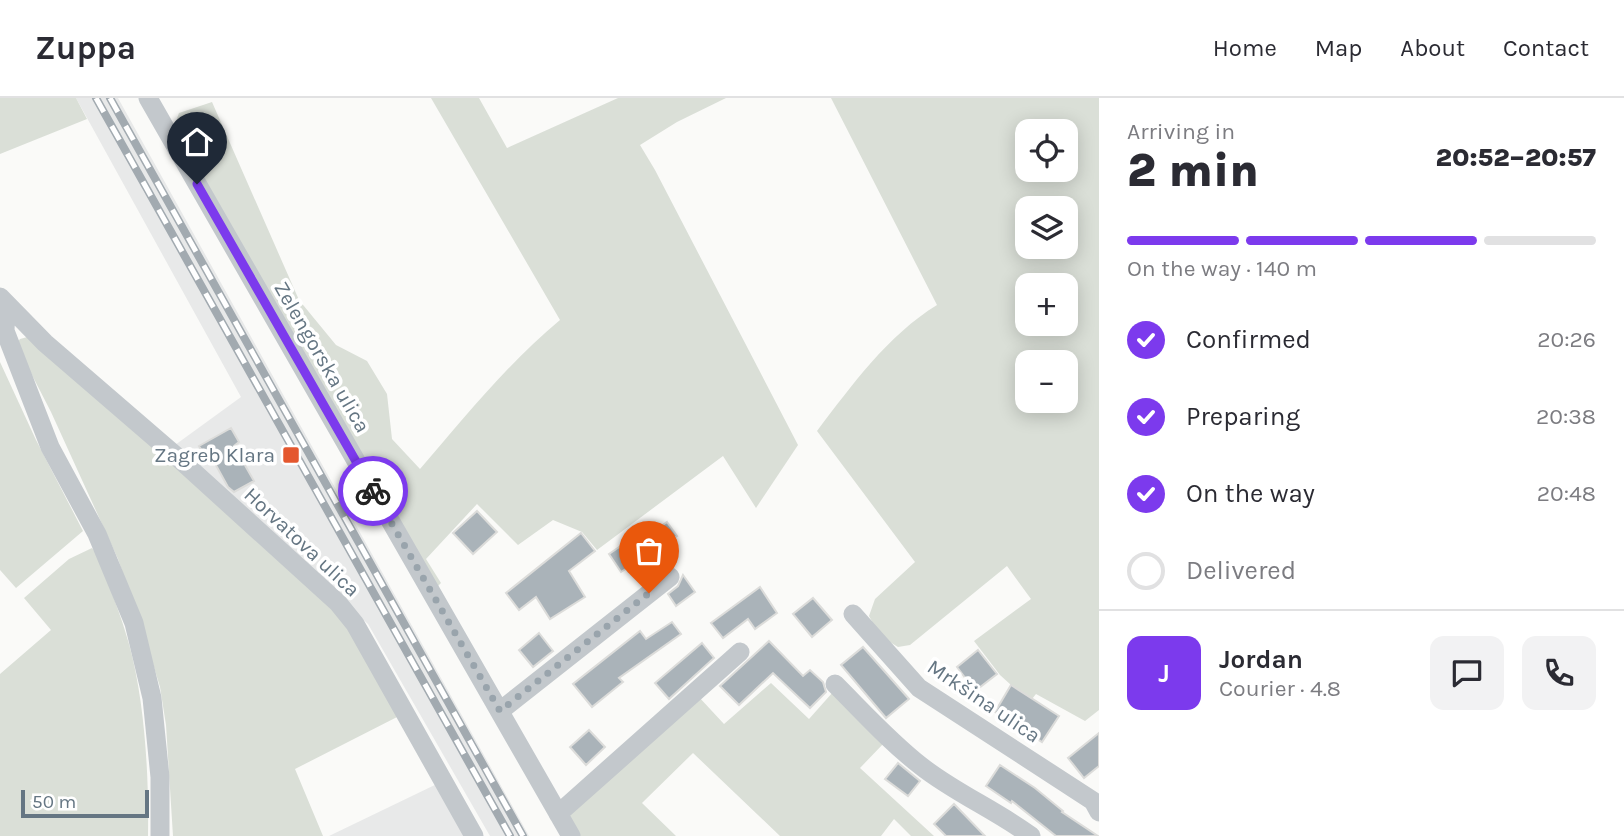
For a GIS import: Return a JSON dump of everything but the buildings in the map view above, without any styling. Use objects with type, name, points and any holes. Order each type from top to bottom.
[{"type":"street","name":"Zelengorska ulica","points":[[148,98],[570,836]]},
{"type":"street","name":"Horvatova ulica","points":[[3,300],[5,331],[50,447],[97,534],[134,623],[152,698],[160,776],[160,836]]},
{"type":"street","name":"Horvatova ulica","points":[[3,300],[45,343],[176,456],[338,604],[355,624],[474,836]]},
{"type":"street","points":[[500,711],[670,577]]},
{"type":"street","name":"Mrkšina ulica","points":[[853,614],[919,688],[1093,801],[1099,813]]},
{"type":"street","points":[[558,814],[740,652]]},
{"type":"street","points":[[835,684],[920,766],[1031,836]]},
{"type":"shaded area","points":[[0,98],[76,98],[87,119],[0,154]]},
{"type":"shaded area","points":[[76,98],[118,98],[529,836],[490,836],[368,624],[175,445],[241,397]]},
{"type":"shaded area","points":[[431,98],[479,98],[507,148],[618,98],[726,98],[677,122],[640,145],[798,445],[756,508],[723,456],[597,550],[582,532],[553,520],[518,545],[477,504],[426,559],[441,583],[437,587],[174,126],[179,113],[212,102],[299,300],[336,345],[367,361],[387,394],[392,439],[420,469],[505,372],[560,320]]},
{"type":"shaded area","points":[[831,98],[1099,98],[1099,710],[1085,721],[1036,694],[1032,699],[1011,685],[974,641],[1031,599],[1007,566],[910,645],[898,647],[880,636],[869,616],[875,599],[915,562],[817,431],[857,379],[887,346],[919,317],[937,305]]},
{"type":"shaded area","points":[[31,336],[345,621],[401,715],[295,769],[323,836],[173,836],[166,725],[160,687],[118,559],[51,412],[16,344],[20,339]]},
{"type":"shaded area","points":[[0,362],[83,531],[16,588],[0,570]]},
{"type":"shaded area","points":[[92,548],[99,557],[126,633],[139,690],[145,739],[148,836],[0,836],[0,674],[51,630],[24,598],[69,559]]},
{"type":"shaded area","points":[[771,683],[809,719],[833,692],[884,743],[860,768],[934,836],[911,836],[894,819],[881,836],[780,836],[693,753],[642,803],[676,836],[575,836],[568,818],[572,809],[698,696],[724,724]]},
{"type":"shaded area","points":[[441,782],[471,836],[329,836]]},
{"type":"railway","points":[[96,98],[510,836]]},
{"type":"railway","points":[[110,98],[523,836]]},
{"type":"way so far","points":[[373,491],[500,711],[649,593]]},
{"type":"place","name":"Zagreb Klara","points":[[291,455]]},
{"type":"route","points":[[197,184],[373,491]]}]
